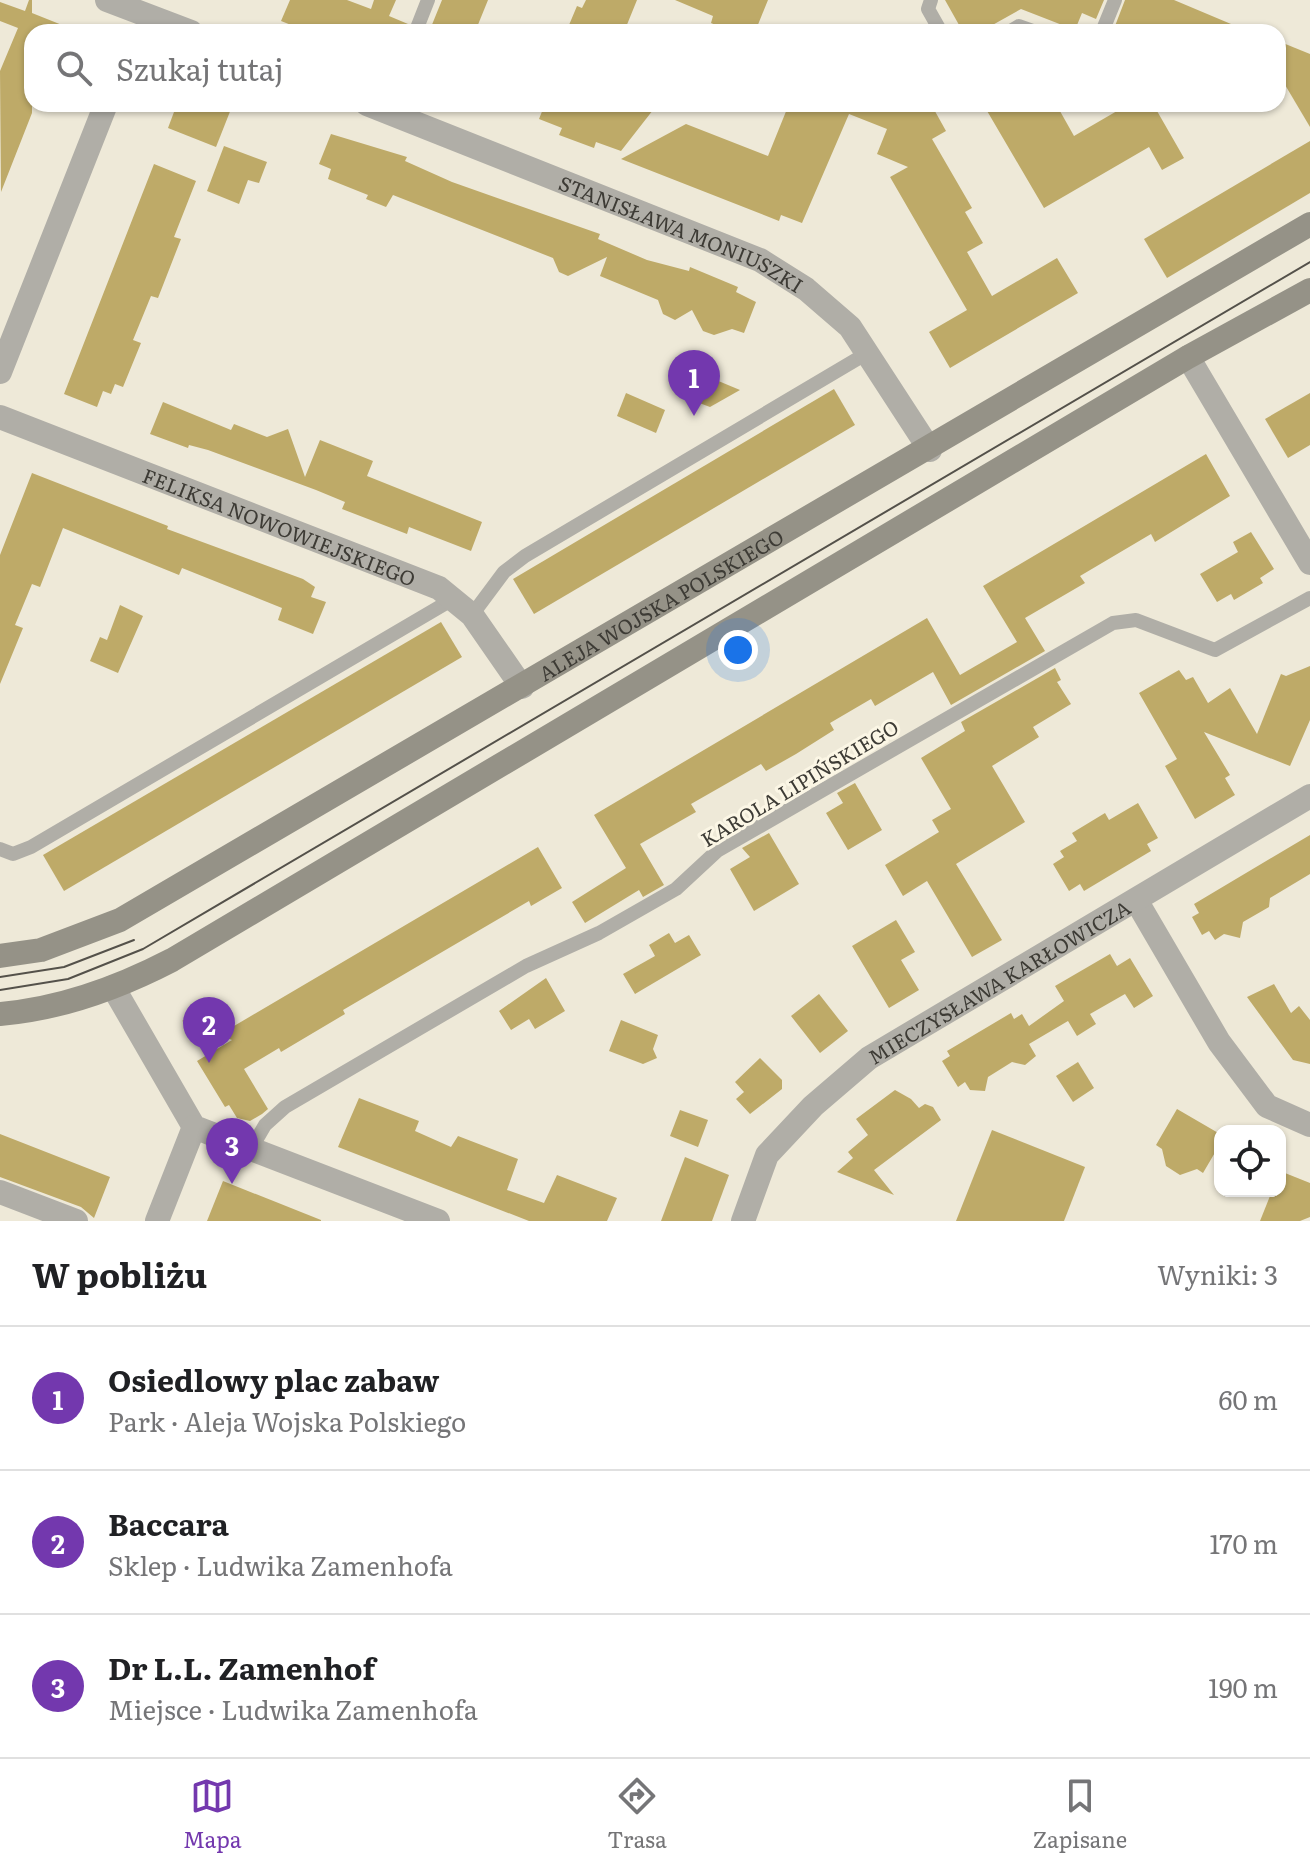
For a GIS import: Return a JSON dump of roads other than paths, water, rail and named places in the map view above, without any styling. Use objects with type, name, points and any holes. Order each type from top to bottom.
[{"type":"street","points":[[107,0],[169,24]]},
{"type":"street","points":[[0,372],[103,112]]},
{"type":"street","name":"STANISŁAWA MONIUSZKI","points":[[394,112],[760,260],[831,310],[869,352],[930,450]]},
{"type":"street","name":"ALEJA WOJSKA POLSKIEGO","points":[[0,956],[41,950],[120,920],[930,450],[1310,224]]},
{"type":"street","points":[[0,1014],[73,1001],[141,976],[231,926],[1188,357],[1310,290]]},
{"type":"street","points":[[1188,357],[1310,563]]},
{"type":"street","name":"FELIKSA NOWOWIEJSKIEGO","points":[[0,417],[439,588],[472,615],[522,687]]},
{"type":"street","name":"MIECZYSŁAWA KARŁOWICZA","points":[[743,1221],[767,1155],[813,1106],[869,1058],[1310,796]]},
{"type":"street","points":[[1136,900],[1219,1042],[1267,1106],[1310,1125]]},
{"type":"street","points":[[113,987],[194,1127],[438,1221]]},
{"type":"street","points":[[157,1221],[194,1127]]},
{"type":"street","points":[[0,1192],[76,1221]]},
{"type":"lane","points":[[419,24],[428,0]]},
{"type":"lane","points":[[931,0],[928,9],[936,24]]},
{"type":"lane","points":[[1105,24],[1115,0]]},
{"type":"lane","points":[[472,615],[504,572],[525,556],[869,352]]},
{"type":"lane","name":"KAROLA LIPIŃSKIEGO","points":[[251,1149],[265,1125],[285,1107],[526,966],[599,933],[676,889],[717,851],[1113,623],[1136,620],[1215,650],[1310,598]]},
{"type":"lane","points":[[0,849],[13,854],[31,847],[453,599]]},
{"type":"tram line","points":[[0,990],[68,979],[143,949],[1310,262]]},
{"type":"tram line","points":[[0,977],[64,967],[134,940]]},
{"type":"place","name":"Osiedlowy plac zabaw","points":[[694,416]]},
{"type":"place","name":"Baccara","points":[[209,1063]]},
{"type":"place","name":"Dr L.L. Zamenhof","points":[[232,1184]]}]
